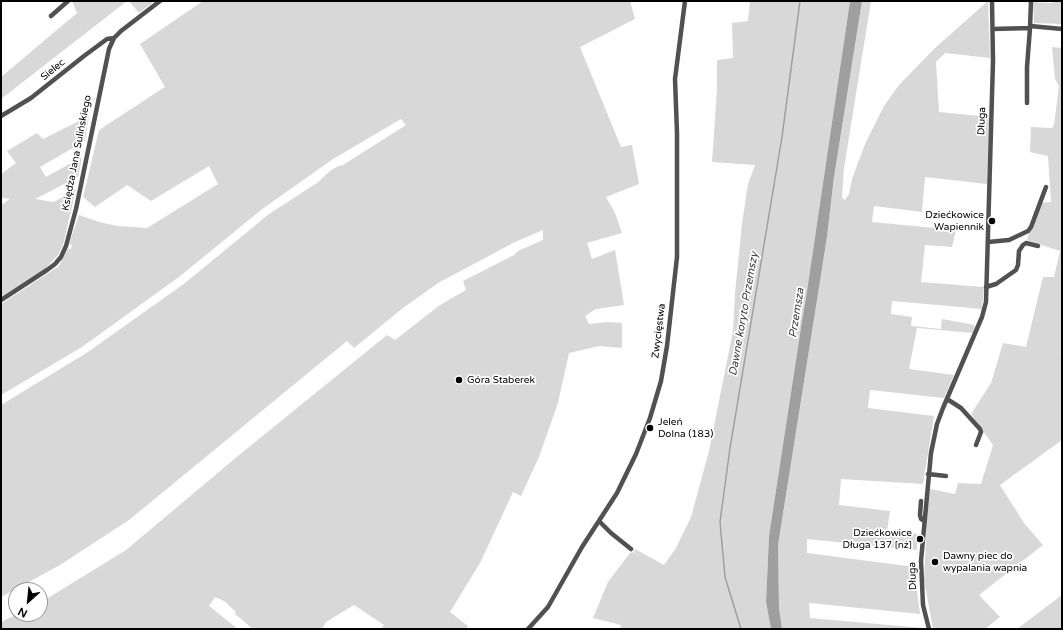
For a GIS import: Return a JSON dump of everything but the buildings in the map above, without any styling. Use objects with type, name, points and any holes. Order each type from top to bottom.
[{"type":"street","points":[[51,16],[68,1]]},
{"type":"street","name":"Księdza Jana Sulińskiego","points":[[1,300],[55,264],[61,257],[66,246],[76,208],[106,56],[114,38],[160,1]]},
{"type":"street","name":"Zwycięstwa","points":[[528,629],[548,607],[582,547],[617,493],[634,461],[654,405],[664,367],[677,257],[677,133],[675,79],[685,1]]},
{"type":"street","name":"Długa","points":[[929,629],[923,605],[921,583],[921,561],[928,474],[937,424],[982,317],[986,302],[994,61],[992,1]]},
{"type":"street","points":[[1027,104],[1027,67],[1031,1]]},
{"type":"street","points":[[993,29],[1030,27],[1062,29]]},
{"type":"street","name":"Sielec","points":[[1,116],[31,98],[108,39],[114,38]]},
{"type":"street","points":[[988,242],[1009,240],[1028,231],[1031,228],[1046,187]]},
{"type":"street","points":[[986,287],[996,284],[1016,270],[1019,251],[1023,245],[1026,243],[1038,246]]},
{"type":"street","points":[[947,399],[961,408],[980,429],[981,432],[976,445]]},
{"type":"street","points":[[928,474],[946,476]]},
{"type":"street","name":"Długa","points":[[921,501],[920,515],[921,519],[924,521]]},
{"type":"street","points":[[599,521],[631,549]]},
{"type":"shaded area","points":[[72,1],[127,1],[1,99],[1,77],[77,13]]},
{"type":"shaded area","points":[[129,1],[155,1],[139,13]]},
{"type":"shaded area","points":[[203,1],[630,1],[635,19],[580,47],[621,147],[632,145],[639,184],[606,197],[615,213],[622,233],[587,243],[592,259],[615,250],[624,305],[596,309],[585,316],[589,324],[608,322],[622,323],[622,348],[599,346],[569,353],[558,403],[539,457],[521,496],[513,492],[480,563],[450,612],[468,626],[466,629],[381,629],[384,625],[354,605],[326,622],[322,629],[253,629],[235,614],[236,612],[224,601],[215,597],[209,606],[238,629],[1,629],[1,622],[8,619],[8,622],[48,622],[48,598],[126,550],[238,456],[387,335],[395,340],[440,305],[466,290],[463,281],[514,255],[518,251],[543,240],[543,230],[515,242],[438,283],[403,308],[354,348],[347,341],[129,520],[60,565],[29,582],[8,582],[8,593],[1,597],[1,405],[88,352],[185,283],[269,214],[317,183],[330,171],[343,165],[406,125],[401,119],[333,159],[261,210],[179,277],[82,347],[1,395],[1,304],[59,266],[68,249],[71,249],[72,245],[69,244],[79,215],[117,226],[147,228],[218,184],[209,166],[151,201],[127,185],[95,207],[83,197],[99,130],[165,87],[140,44]]},
{"type":"shaded area","points":[[750,1],[850,1],[769,536],[766,602],[771,629],[620,629],[621,625],[593,618],[608,582],[630,553],[633,552],[642,558],[634,552],[635,549],[664,565],[676,548],[691,517],[709,451],[733,331],[742,224],[748,184],[755,165],[712,162],[717,89],[717,60],[733,58],[732,23],[748,21]]},
{"type":"shaded area","points":[[850,1],[862,1],[834,177],[827,237],[778,545],[779,608],[782,629],[771,629],[766,602],[769,536]]},
{"type":"shaded area","points":[[862,1],[871,1],[844,168],[842,198],[845,200],[849,194],[852,179],[865,144],[884,106],[899,85],[935,48],[988,1],[990,58],[945,53],[936,62],[939,112],[989,117],[987,184],[925,177],[922,212],[874,206],[872,222],[956,230],[952,247],[925,245],[921,282],[984,287],[982,309],[892,301],[891,314],[912,317],[911,326],[941,329],[942,319],[975,325],[973,333],[917,328],[909,369],[954,375],[944,398],[870,390],[868,408],[934,416],[923,484],[841,479],[839,505],[890,511],[887,531],[917,534],[917,550],[807,539],[807,553],[915,567],[920,614],[809,603],[810,618],[923,629],[782,629],[779,608],[778,545],[827,237],[834,177]]},
{"type":"shaded area","points":[[1053,1],[1062,1],[1062,24],[1034,23],[1033,2],[1052,3]]},
{"type":"shaded area","points":[[1052,47],[1062,48],[1062,352],[1060,353],[1062,355],[1062,440],[1000,485],[1024,523],[1043,545],[979,595],[1000,617],[985,629],[933,629],[924,580],[930,489],[955,494],[958,483],[981,484],[993,445],[971,414],[991,383],[1003,343],[1026,347],[1043,277],[1054,277],[1060,251],[1027,240],[1038,203],[1051,202],[1048,156],[1030,152],[1031,127],[1052,128],[1054,125],[1059,86],[1055,79]]},
{"type":"shaded area","points":[[89,116],[85,141],[40,167],[46,177],[82,157],[78,177],[35,199],[54,202],[76,189],[63,245],[58,255],[46,268],[1,297],[1,205],[10,199],[1,199],[1,174],[16,163],[7,151],[37,133],[43,139]]},
{"type":"shaded area","points":[[1062,595],[1062,629],[1017,629]]},
{"type":"waterway","name":"Dawne koryto Przemszy","points":[[741,629],[725,577],[720,522],[730,448],[782,137],[800,1]]},
{"type":"place","name":"Dziećkowice Wapiennik","points":[[992,221]]},
{"type":"place","name":"Góra Staberek","points":[[459,380]]},
{"type":"place","name":"Jeleń Dolna (183)","points":[[650,428]]},
{"type":"place","name":"Dziećkowice Długa 137 [nż]","points":[[920,539]]},
{"type":"place","name":"Dawny piec do wypalania wapnia","points":[[935,562]]},
{"type":"water label","name":"Przemsza","points":[[797,313]]}]
